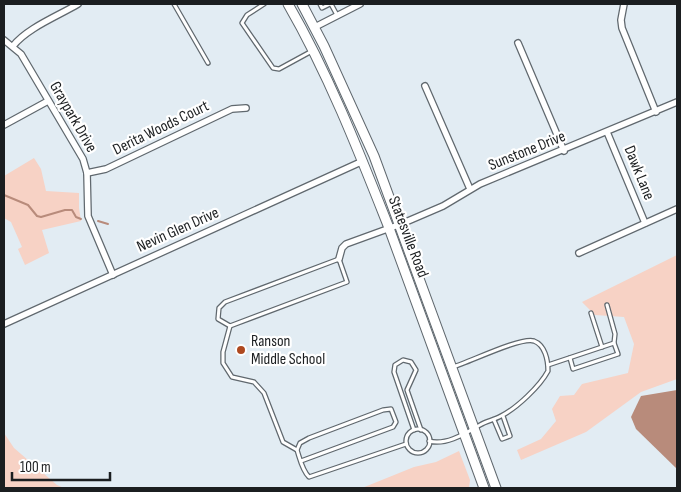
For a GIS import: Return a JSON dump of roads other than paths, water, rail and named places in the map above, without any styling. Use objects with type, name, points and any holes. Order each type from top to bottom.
[{"type":"main road","name":"Statesville Road","points":[[288,4],[313,50],[363,161],[484,488]]},
{"type":"main road","name":"Statesville Road","points":[[302,4],[315,27],[374,156],[475,428],[494,488]]},
{"type":"street","points":[[13,46],[32,30],[78,4]]},
{"type":"street","points":[[315,27],[360,4]]},
{"type":"street","points":[[624,4],[621,20],[622,28],[656,112]]},
{"type":"street","name":"Graypark Drive","points":[[4,40],[21,54],[82,160],[87,173],[88,216],[113,275]]},
{"type":"street","points":[[518,43],[564,151]]},
{"type":"street","points":[[424,86],[470,189]]},
{"type":"street","points":[[4,125],[48,101]]},
{"type":"street","name":"Sunstone Drive","points":[[339,259],[342,248],[346,244],[389,229],[443,206],[470,189],[677,102]]},
{"type":"street","name":"Derita Woods Court","points":[[87,173],[106,169],[232,108],[246,108]]},
{"type":"street","name":"Dawk Lane","points":[[607,132],[645,223]]},
{"type":"street","name":"Nevin Glen Drive","points":[[4,324],[363,161]]},
{"type":"street","points":[[579,253],[677,209]]},
{"type":"lane","points":[[174,4],[208,63]]},
{"type":"lane","points":[[264,4],[247,15],[242,23],[273,68],[279,68],[313,50]]},
{"type":"lane","points":[[320,4],[322,8],[330,4],[338,16]]},
{"type":"lane","points":[[344,4],[348,10]]},
{"type":"lane","points":[[339,259],[347,282],[230,326],[218,319],[219,308],[225,302],[339,259]]},
{"type":"lane","points":[[570,358],[573,368],[618,354],[614,343],[615,334],[608,305]]},
{"type":"lane","points":[[591,313],[602,347]]},
{"type":"lane","points":[[230,326],[223,352],[223,363],[232,377],[254,382],[264,393],[283,442],[297,450],[306,474],[309,477],[406,444]]},
{"type":"lane","points":[[429,441],[436,443],[464,434],[482,423],[503,415],[530,392],[546,376],[548,371],[548,365],[541,346],[529,340],[510,345],[452,367]]},
{"type":"lane","points":[[548,365],[614,343]]},
{"type":"lane","points":[[414,430],[394,372],[396,365],[402,360],[411,362],[416,370],[407,390],[421,430]]},
{"type":"lane","points":[[297,450],[300,443],[310,438],[383,410],[391,409],[396,422],[393,428],[301,461]]},
{"type":"lane","points":[[494,420],[502,439],[510,436],[503,415]]},
{"type":"lane","points":[[414,430],[421,430],[427,434],[429,441],[427,448],[417,453],[410,450],[406,444],[407,436],[414,430]]},
{"type":"waterway","points":[[4,195],[28,205],[37,216],[41,217],[65,210],[72,210],[76,217],[81,219]]},
{"type":"waterway","points":[[98,221],[108,224]]},
{"type":"place","name":"Ranson Middle School","points":[[241,350]]}]
